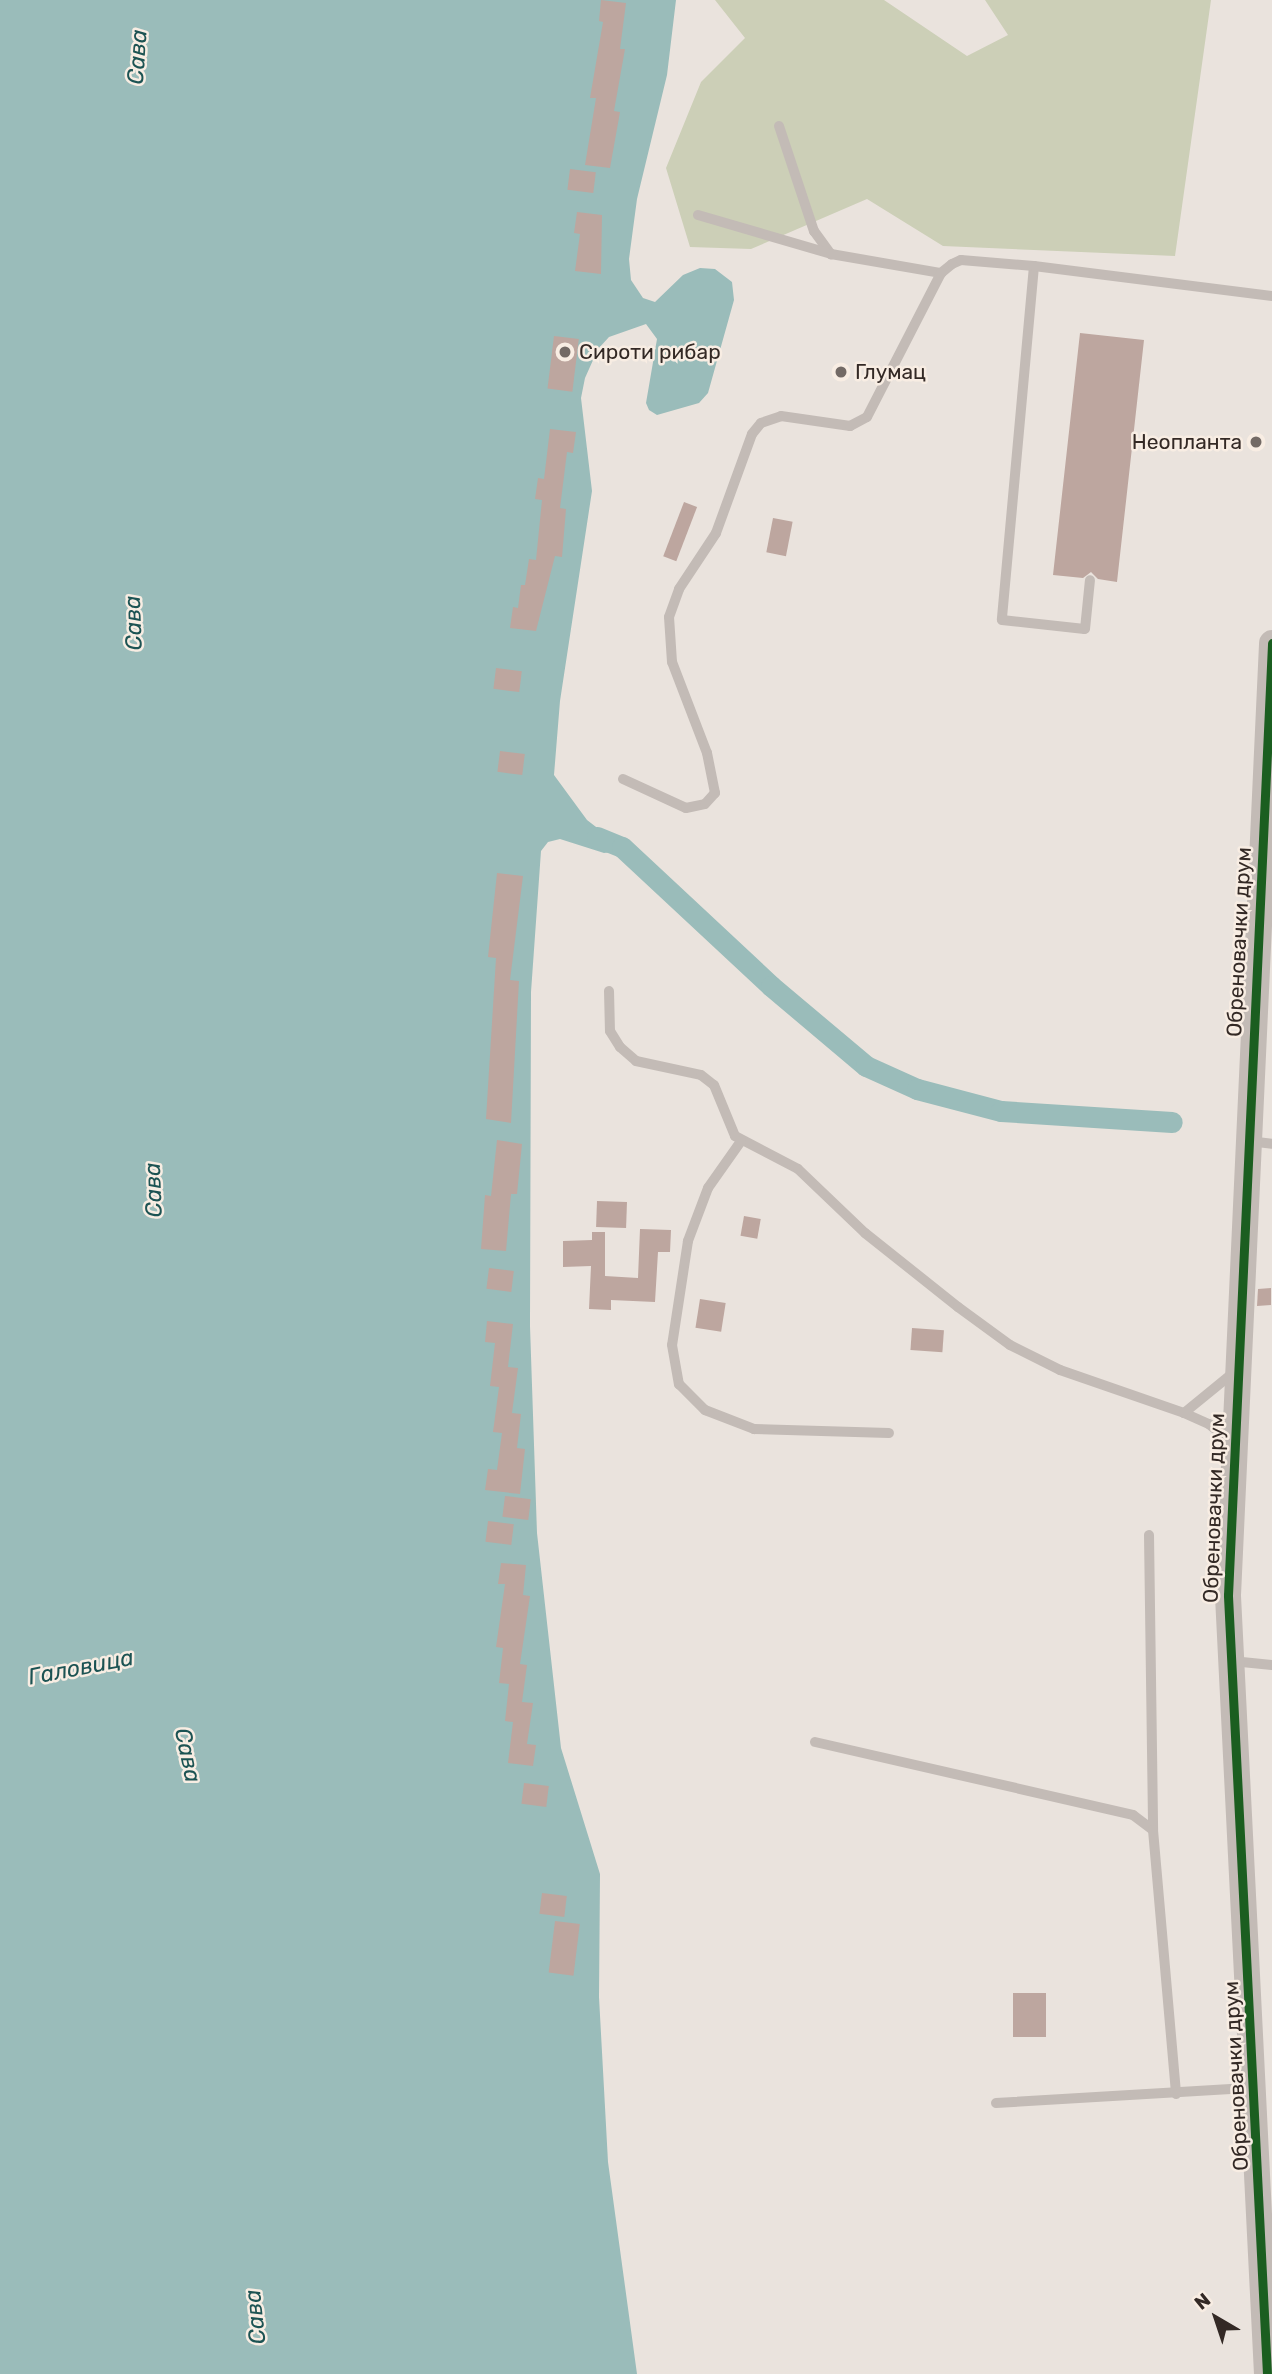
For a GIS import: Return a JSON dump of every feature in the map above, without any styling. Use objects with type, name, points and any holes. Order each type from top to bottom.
[{"type":"street","name":"Обреновачки друм","points":[[1268,2374],[1267,2258],[1229,1661],[1236,1370],[1259,1142],[1272,643]]},
{"type":"lane","points":[[779,126],[814,231],[831,254]]},
{"type":"lane","points":[[698,215],[831,254],[941,274]]},
{"type":"lane","points":[[623,779],[686,808],[705,804],[715,793],[707,754],[672,662],[669,617],[679,589],[716,533],[752,434],[761,423],[782,416],[850,426],[867,417],[941,274],[961,260],[1272,296]]},
{"type":"lane","points":[[1034,267],[1002,620],[1085,629],[1090,580]]},
{"type":"lane","points":[[609,991],[610,1031],[620,1047],[636,1060],[701,1075],[714,1085],[727,1121],[741,1140],[798,1169],[865,1233],[1010,1345],[1105,1389],[1184,1413],[1209,1424],[1233,1444]]},
{"type":"lane","points":[[741,1140],[708,1188],[688,1241],[672,1345],[679,1384],[705,1410],[754,1429],[889,1433]]},
{"type":"lane","points":[[1184,1413],[1236,1370]]},
{"type":"lane","points":[[1149,1535],[1153,1830],[1176,2094]]},
{"type":"lane","points":[[1229,1661],[1272,1665]]},
{"type":"lane","points":[[815,1742],[1133,1815],[1153,1830]]},
{"type":"lane","points":[[996,2103],[1255,2088]]},
{"type":"green space","points":[[715,0],[884,0],[967,56],[1008,35],[985,0],[1211,0],[1175,256],[943,246],[867,199],[751,249],[690,247],[666,168],[701,82],[745,38]]},
{"type":"water","points":[[0,0],[676,0],[667,75],[637,199],[629,259],[631,280],[643,298],[655,302],[683,275],[700,268],[715,269],[732,282],[734,300],[708,393],[699,403],[657,415],[649,410],[646,403],[657,339],[646,324],[609,337],[598,349],[585,378],[581,398],[592,491],[560,701],[554,775],[587,820],[622,847],[620,851],[604,853],[560,839],[548,842],[541,851],[531,992],[530,1326],[537,1533],[561,1748],[600,1874],[599,1997],[608,2162],[637,2374],[0,2374]]},
{"type":"building","points":[[601,0],[626,3],[620,49],[625,49],[614,111],[620,112],[610,168],[585,165],[596,98],[590,98],[603,22],[599,21]]},
{"type":"building","points":[[570,169],[596,172],[593,193],[567,190]]},
{"type":"building","points":[[577,212],[602,215],[601,274],[575,271],[580,234],[574,233]]},
{"type":"building","points":[[1080,333],[1144,340],[1117,582],[1098,579],[1091,572],[1083,578],[1053,575]]},
{"type":"building","points":[[554,336],[579,339],[572,392],[548,389]]},
{"type":"building","points":[[550,429],[576,432],[573,453],[567,452],[560,508],[566,509],[562,557],[555,556],[536,631],[510,628],[513,607],[518,608],[521,585],[525,585],[529,559],[536,560],[542,500],[535,499],[538,478],[544,479]]},
{"type":"building","points":[[684,502],[697,507],[676,561],[663,556]]},
{"type":"building","points":[[773,518],[793,522],[786,556],[766,552]]},
{"type":"building","points":[[496,668],[522,671],[519,692],[493,689]]},
{"type":"building","points":[[500,751],[525,754],[522,775],[497,772]]},
{"type":"building","points":[[497,873],[523,876],[510,980],[519,981],[511,1123],[486,1119],[496,958],[488,957]]},
{"type":"building","points":[[497,1140],[522,1144],[517,1194],[511,1194],[506,1251],[481,1249],[485,1195],[491,1196]]},
{"type":"building","points":[[597,1201],[627,1202],[626,1228],[596,1227]]},
{"type":"building","points":[[744,1216],[761,1219],[757,1239],[741,1236]]},
{"type":"building","points":[[640,1229],[671,1230],[670,1252],[658,1252],[655,1302],[611,1300],[611,1310],[589,1309],[591,1266],[563,1267],[563,1241],[592,1240],[592,1232],[605,1232],[605,1276],[638,1278]]},
{"type":"building","points":[[489,1268],[514,1271],[511,1292],[486,1289]]},
{"type":"building","points":[[1271,1288],[1271,1305],[1257,1306],[1258,1289]]},
{"type":"building","points":[[700,1299],[726,1303],[721,1332],[695,1328]]},
{"type":"building","points":[[487,1321],[513,1324],[508,1367],[518,1368],[512,1413],[521,1414],[517,1448],[525,1449],[520,1494],[485,1490],[488,1469],[497,1470],[502,1433],[493,1432],[499,1387],[490,1386],[495,1343],[485,1342]]},
{"type":"building","points":[[912,1328],[944,1330],[942,1352],[910,1350]]},
{"type":"building","points":[[505,1496],[531,1499],[528,1520],[502,1517]]},
{"type":"building","points":[[488,1521],[514,1524],[511,1545],[485,1542]]},
{"type":"building","points":[[501,1563],[526,1565],[523,1595],[530,1596],[520,1664],[527,1665],[522,1702],[533,1703],[527,1744],[536,1745],[533,1766],[508,1763],[513,1722],[505,1721],[509,1684],[499,1683],[503,1648],[496,1647],[505,1584],[498,1584]]},
{"type":"building","points":[[524,1783],[549,1786],[546,1807],[521,1804]]},
{"type":"building","points":[[542,1893],[567,1896],[564,1917],[539,1914]]},
{"type":"building","points":[[555,1921],[580,1924],[573,1976],[549,1973]]},
{"type":"building","points":[[1013,1993],[1046,1993],[1046,2037],[1013,2037]]},
{"type":"waterway","points":[[597,837],[622,847],[771,986],[866,1066],[917,1089],[1001,1111],[1172,1122]]},
{"type":"cycle path","points":[[1267,2374],[1228,1595],[1272,643]]},
{"type":"place","name":"Сироти рибар","points":[[565,352]]},
{"type":"place","name":"Глумац","points":[[841,372]]},
{"type":"place","name":"Неопланта","points":[[1256,442]]},
{"type":"water label","name":"Сава","points":[[137,57]]},
{"type":"water label","name":"Сава","points":[[133,623]]},
{"type":"water label","name":"Сава","points":[[153,1190]]},
{"type":"water label","name":"Галовица","points":[[81,1667]]},
{"type":"water label","name":"Сава","points":[[188,1755]]},
{"type":"water label","name":"Сава","points":[[255,2317]]}]
